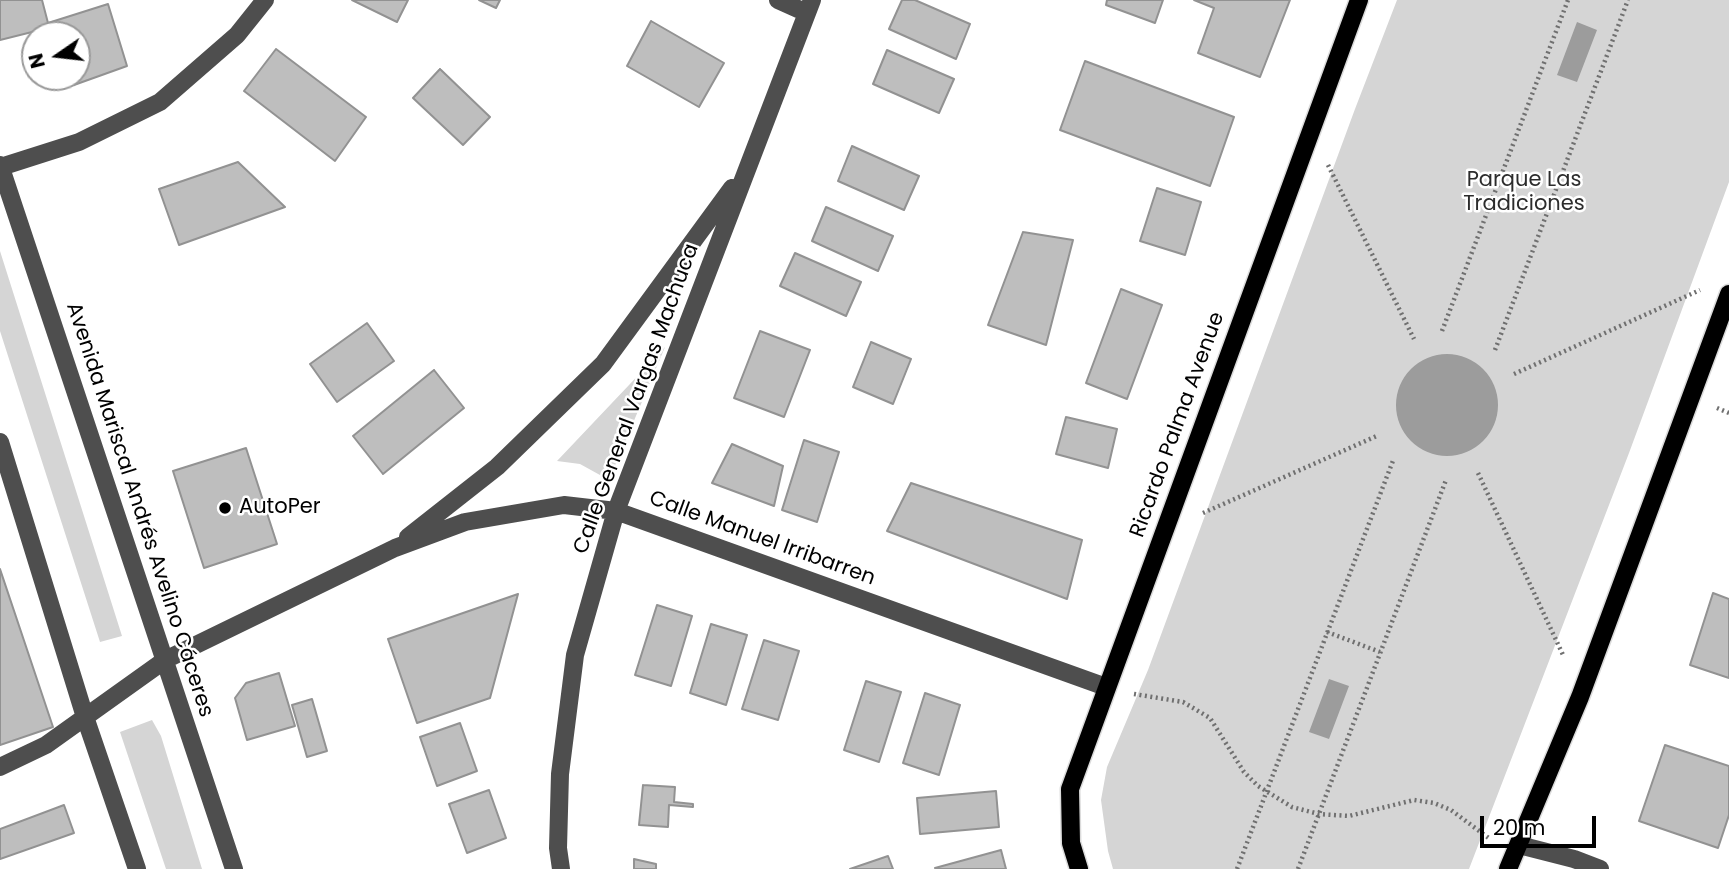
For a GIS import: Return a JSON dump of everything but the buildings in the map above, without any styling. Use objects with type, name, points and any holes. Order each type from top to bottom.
[{"type":"main road","name":"Ricardo Palma Avenue","points":[[1079,869],[1071,843],[1070,789],[1359,0]]},
{"type":"main road","points":[[1508,869],[1580,696],[1729,293]]},
{"type":"street","points":[[0,166],[79,142],[160,102],[237,36],[265,0]]},
{"type":"street","points":[[778,0],[810,6]]},
{"type":"street","name":"Calle General Vargas Machuca","points":[[561,869],[558,848],[560,774],[575,655],[616,511],[810,6]]},
{"type":"street","name":"Avenida Mariscal Andrés Avelino Cáceres","points":[[0,166],[234,869]]},
{"type":"street","name":"Calle Manuel Irribarren","points":[[395,548],[497,467],[603,364],[746,168]]},
{"type":"street","points":[[0,442],[85,718],[137,869]]},
{"type":"street","name":"Calle Manuel Irribarren","points":[[0,767],[46,746],[165,660],[395,548],[465,522],[564,505],[616,511],[1106,687]]},
{"type":"street","points":[[1518,845],[1574,859],[1600,869]]},
{"type":"path","points":[[1442,331],[1568,0]]},
{"type":"path","points":[[1495,350],[1628,0]]},
{"type":"path","points":[[1312,125],[1329,166],[1413,339]]},
{"type":"path","points":[[1514,374],[1706,287]]},
{"type":"path","points":[[1202,513],[1379,435]]},
{"type":"path","points":[[1237,869],[1394,458]]},
{"type":"path","points":[[1478,472],[1580,696]]},
{"type":"path","points":[[1298,869],[1446,480]]},
{"type":"path","points":[[1327,632],[1380,652]]},
{"type":"path","points":[[1106,687],[1183,702],[1197,708],[1210,718],[1244,772],[1267,792],[1292,807],[1319,814],[1349,816],[1414,800],[1434,803],[1451,810],[1487,838],[1518,845]]},
{"type":"green space","name":"Parque Las Tradiciones","points":[[1397,0],[1729,0],[1729,182],[1629,453],[1469,869],[1113,869],[1101,800],[1107,767],[1148,670]]},
{"type":"green space","points":[[0,251],[122,636],[100,642],[0,331]]},
{"type":"green space","points":[[665,347],[609,480],[580,464],[557,461]]},
{"type":"green space","points":[[152,720],[161,736],[202,869],[166,869],[120,732]]},
{"type":"shaded area","points":[[1577,22],[1597,30],[1577,82],[1557,75]]},
{"type":"shaded area","points":[[1447,354],[1466,358],[1483,369],[1494,386],[1498,405],[1494,424],[1483,441],[1466,452],[1447,456],[1428,452],[1411,441],[1400,424],[1396,405],[1400,386],[1411,369],[1428,358]]},
{"type":"shaded area","points":[[1329,679],[1349,686],[1329,739],[1309,732]]},
{"type":"place","name":"AutoPer","points":[[225,508]]}]
